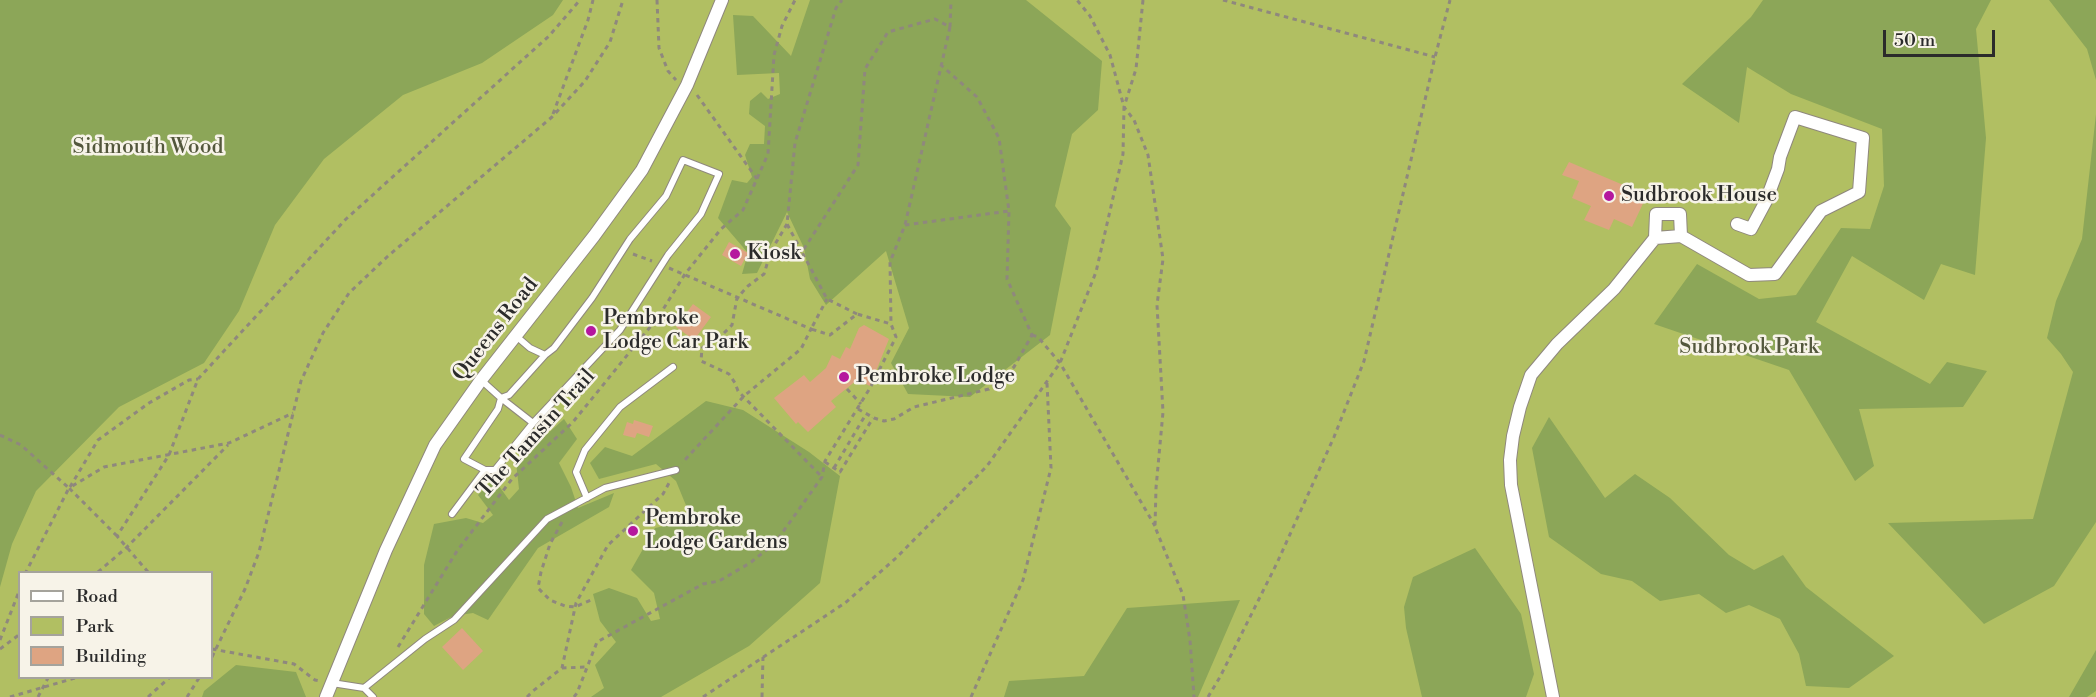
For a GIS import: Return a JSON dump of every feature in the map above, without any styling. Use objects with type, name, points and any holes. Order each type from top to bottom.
[{"type":"street","name":"Queens Road","points":[[326,697],[386,550],[435,445],[481,380],[594,236],[642,170],[687,85],[722,0]]},
{"type":"street","points":[[1655,238],[1681,236],[1749,275],[1775,274],[1821,211],[1859,192],[1863,138],[1796,117],[1766,201],[1751,229],[1737,224]]},
{"type":"street","points":[[1553,697],[1511,485],[1510,460],[1513,435],[1530,375],[1557,344],[1614,289],[1655,238],[1656,214],[1680,214],[1681,236]]},
{"type":"lane","points":[[683,159],[719,174],[701,214],[662,265],[620,330],[533,423],[495,470],[485,470],[464,459],[498,409],[501,398],[509,395],[554,348],[592,298],[630,239],[666,196],[683,159]]},
{"type":"lane","points":[[516,335],[530,348],[545,355]]},
{"type":"lane","points":[[587,498],[576,472],[585,450],[620,407],[673,367]]},
{"type":"lane","points":[[481,380],[533,423]]},
{"type":"lane","points":[[452,514],[485,470]]},
{"type":"lane","points":[[364,688],[454,620],[547,519],[605,488],[676,470]]},
{"type":"lane","points":[[332,683],[364,688],[373,697]]},
{"type":"path","points":[[117,536],[169,455],[198,379],[346,219],[549,36],[580,0]]},
{"type":"path","points":[[552,117],[588,20],[592,0]]},
{"type":"path","points":[[332,683],[315,680],[294,664],[214,649],[245,589],[259,552],[301,381],[322,333],[349,293],[388,256],[552,117],[585,81],[610,42],[623,0]]},
{"type":"path","points":[[657,0],[659,48],[668,71],[676,80],[696,90],[698,97],[757,178]]},
{"type":"path","name":"The Tamsin Trail","points":[[395,652],[458,551],[512,479],[573,422],[659,316],[685,274],[721,230],[743,210],[768,154],[774,55],[782,26],[795,0]]},
{"type":"path","points":[[822,477],[738,392],[729,374],[706,365],[701,361],[701,355],[702,348],[721,336],[732,325],[737,298],[764,274],[771,251],[787,224],[795,143],[836,8],[842,0]]},
{"type":"path","points":[[574,697],[597,642],[703,584],[719,581],[750,563],[775,543],[822,477],[825,462],[859,406],[896,337],[891,324],[890,262],[905,225],[950,27],[951,0]]},
{"type":"path","points":[[703,697],[844,603],[896,558],[987,466],[1060,363],[1096,272],[1124,154],[1124,107],[1110,55],[1090,16],[1077,0]]},
{"type":"path","points":[[1124,107],[1136,69],[1143,0]]},
{"type":"path","points":[[1223,0],[1435,57]]},
{"type":"path","points":[[1208,697],[1281,553],[1334,437],[1364,361],[1450,0]]},
{"type":"path","points":[[802,252],[858,165],[866,69],[888,32],[935,19],[950,27]]},
{"type":"path","points":[[941,65],[977,98],[999,138],[1009,211],[1006,279],[1032,335],[1038,337],[1060,363],[1155,528],[1183,595],[1190,640],[1194,697]]},
{"type":"path","points":[[1124,107],[1134,120],[1148,155],[1162,259],[1157,305],[1163,412],[1155,528]]},
{"type":"path","points":[[905,225],[1009,211]]},
{"type":"path","points":[[787,224],[827,299],[857,314],[891,324]]},
{"type":"path","points":[[623,250],[830,335],[857,314]]},
{"type":"path","points":[[562,668],[575,607],[608,545],[663,494],[676,470],[744,396],[801,349],[827,299]]},
{"type":"path","points":[[847,389],[866,414],[884,421],[914,407],[989,389],[1014,367],[1032,335]]},
{"type":"path","points":[[27,571],[69,488],[98,440],[149,403],[189,380],[198,379]]},
{"type":"path","points":[[971,697],[1023,580],[1051,468],[1047,381]]},
{"type":"path","points":[[69,488],[104,467],[229,443],[293,413]]},
{"type":"path","points":[[834,468],[866,414]]},
{"type":"path","points":[[825,462],[840,472],[873,418]]},
{"type":"path","points":[[0,435],[21,445],[69,488],[117,536],[146,571]]},
{"type":"path","points":[[99,571],[126,548],[229,443]]},
{"type":"path","points":[[570,507],[550,544],[538,588],[550,600],[565,606],[575,607],[591,600]]},
{"type":"path","points":[[0,640],[18,595]]},
{"type":"path","points":[[0,650],[18,636]]},
{"type":"path","points":[[762,697],[763,656]]},
{"type":"path","points":[[527,697],[562,668],[586,666]]},
{"type":"path","points":[[38,697],[47,679]]},
{"type":"path","points":[[10,697],[71,679]]},
{"type":"path","points":[[147,697],[168,679]]},
{"type":"path","points":[[187,697],[198,679]]},
{"type":"green space","name":"Sudbrook Park","points":[[0,0],[2096,0],[2096,697],[0,697]]},
{"type":"green space","name":"Sidmouth Wood","points":[[0,0],[563,0],[553,15],[482,63],[403,95],[324,159],[275,225],[239,311],[204,363],[119,407],[36,491],[12,544],[0,587]]},
{"type":"green space","points":[[810,0],[1026,0],[1102,61],[1098,110],[1072,134],[1055,206],[1071,228],[1050,335],[970,397],[908,394],[891,363],[909,328],[886,251],[826,305],[810,279],[804,248],[787,212],[757,273],[742,274],[748,253],[718,218],[732,180],[747,183],[752,177],[745,155],[750,144],[764,144],[765,126],[749,114],[750,101],[761,92],[768,99],[780,94],[779,73],[737,75],[733,15],[753,16],[791,56]]},
{"type":"green space","name":"Sudbrook Park","points":[[1763,0],[1991,0],[1976,29],[1986,138],[1975,275],[1941,264],[1924,300],[1852,256],[1816,322],[1930,384],[1947,362],[1987,371],[1963,407],[1859,409],[1874,466],[1855,481],[1789,370],[1654,324],[1697,264],[1759,299],[1796,295],[1841,228],[1870,229],[1884,186],[1882,129],[1791,94],[1747,67],[1739,123],[1682,84],[1751,17]]},
{"type":"green space","points":[[2049,0],[2096,0],[2096,80],[2087,49]]},
{"type":"green space","points":[[2096,114],[2096,522],[2054,586],[1984,624],[1888,523],[2033,519],[2073,372],[2047,338],[2056,301],[2082,239]]},
{"type":"green space","points":[[706,401],[743,410],[809,452],[840,476],[820,583],[749,646],[661,697],[591,697],[604,688],[595,665],[616,642],[600,621],[593,594],[609,588],[637,598],[651,621],[660,619],[654,593],[631,570],[655,528],[692,520],[676,481],[656,464],[599,479],[590,463],[605,447],[632,456]]},
{"type":"green space","points":[[1549,417],[1605,498],[1635,474],[1670,498],[1729,555],[1754,570],[1783,555],[1806,587],[1894,656],[1849,688],[1806,686],[1799,654],[1780,619],[1749,605],[1726,613],[1699,594],[1660,601],[1632,581],[1601,574],[1549,537],[1532,448]]},
{"type":"green space","points":[[564,419],[577,439],[559,463],[578,508],[614,493],[609,507],[538,548],[488,620],[473,613],[453,616],[434,626],[424,614],[424,565],[434,524],[466,518],[483,523],[493,515],[478,495],[494,479],[509,500],[519,489],[516,462]]},
{"type":"green space","points":[[1475,548],[1521,614],[1534,674],[1526,697],[1422,697],[1406,628],[1404,607],[1413,577]]},
{"type":"green space","points":[[1240,600],[1198,697],[1004,697],[1009,681],[1084,676],[1127,608]]},
{"type":"green space","points":[[2096,650],[2096,691],[2087,697],[2069,697]]},
{"type":"green space","points":[[236,665],[296,672],[306,697],[202,697],[204,691]]},
{"type":"building","name":"Sudbrook House","points":[[1569,162],[1647,195],[1632,227],[1614,219],[1609,230],[1584,220],[1591,206],[1572,198],[1579,181],[1562,175]]},
{"type":"building","name":"Kiosk","points":[[729,242],[748,253],[741,266],[722,255]]},
{"type":"building","points":[[693,304],[711,317],[694,340],[676,327]]},
{"type":"building","name":"Pembroke Lodge","points":[[864,325],[889,339],[870,386],[857,380],[831,401],[836,407],[808,432],[798,422],[796,424],[774,398],[804,375],[810,382],[826,368],[832,355],[840,359],[846,347],[850,349],[859,328]]},
{"type":"building","points":[[634,420],[653,426],[649,437],[637,433],[635,438],[623,435],[627,422],[633,424]]},
{"type":"building","points":[[462,628],[483,651],[463,670],[442,647]]},
{"type":"place","name":"Sudbrook House","points":[[1609,196]]},
{"type":"place","name":"Kiosk","points":[[735,254]]},
{"type":"place","name":"Pembroke Lodge Car Park","points":[[591,331]]},
{"type":"place","name":"Pembroke Lodge","points":[[844,377]]},
{"type":"place","name":"Pembroke Lodge Gardens","points":[[633,531]]}]
